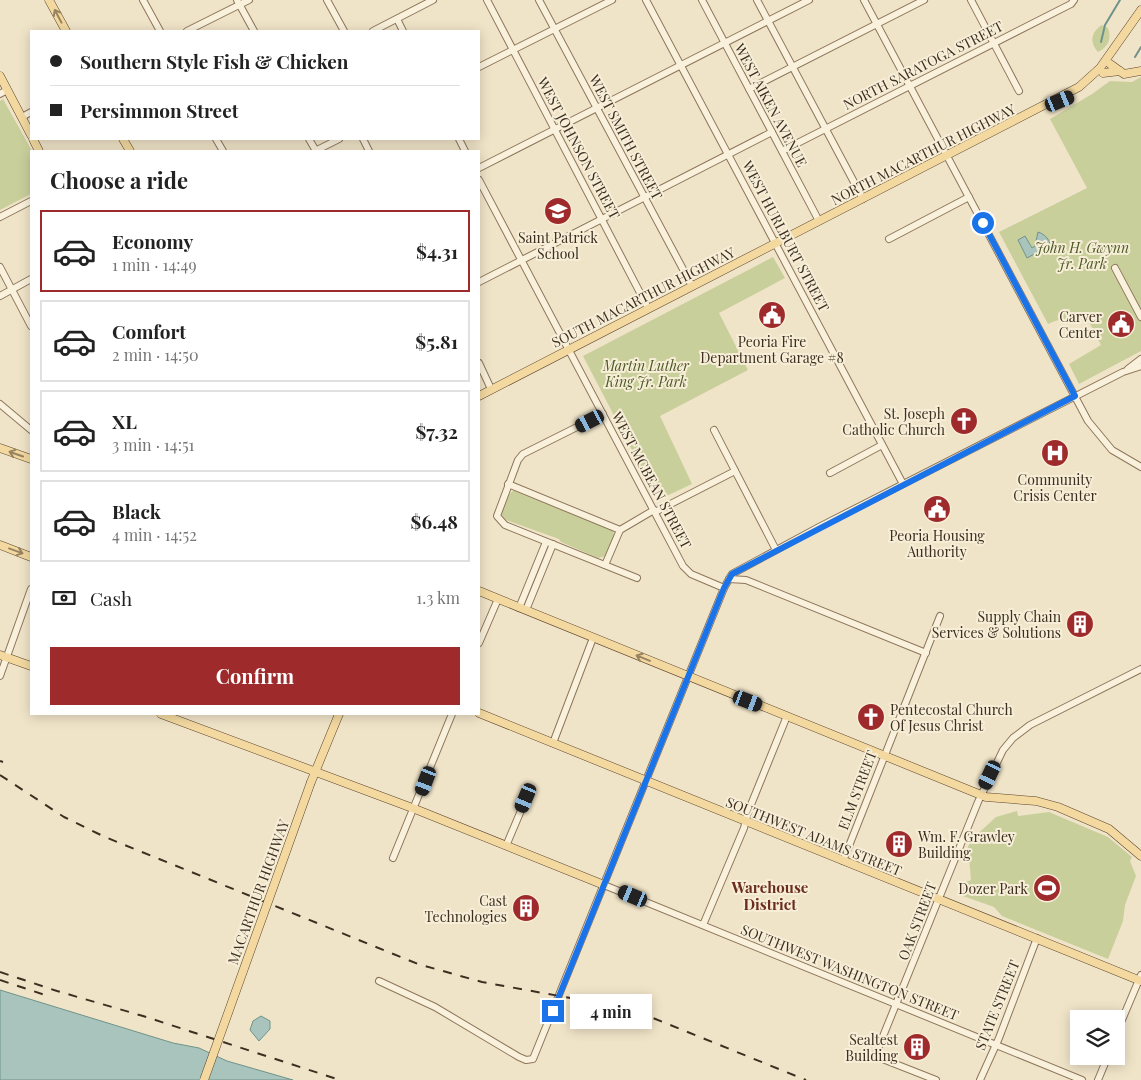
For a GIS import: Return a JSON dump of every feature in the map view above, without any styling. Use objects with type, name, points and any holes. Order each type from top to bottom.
[{"type":"main road","points":[[49,0],[65,30]]},
{"type":"main road","name":"NORTH MACARTHUR HIGHWAY","points":[[819,221],[1079,87],[1094,75],[1141,10]]},
{"type":"main road","name":"NORTH MACARTHUR HIGHWAY","points":[[1038,109],[1080,92],[1103,73],[1141,18]]},
{"type":"main road","points":[[1116,54],[1120,71]]},
{"type":"main road","points":[[1110,64],[1120,71],[1129,74],[1141,71]]},
{"type":"main road","points":[[1103,73],[1120,71]]},
{"type":"main road","points":[[0,76],[4,92],[22,117],[30,133]]},
{"type":"main road","name":"SOUTH MACARTHUR HIGHWAY","points":[[480,395],[819,221]]},
{"type":"main road","points":[[0,448],[30,459]]},
{"type":"main road","points":[[0,545],[30,556]]},
{"type":"main road","points":[[480,591],[981,795],[995,799],[1039,802],[1058,807],[1109,829],[1141,856]]},
{"type":"main road","points":[[3,656],[30,666]]},
{"type":"main road","name":"SOUTHWEST ADAMS STREET","points":[[480,713],[939,900],[1140,979]]},
{"type":"main road","name":"SOUTHWEST WASHINGTON STREET","points":[[164,715],[316,771],[604,885]]},
{"type":"main road","name":"MACARTHUR HIGHWAY","points":[[204,1080],[311,782],[339,715]]},
{"type":"street","points":[[143,0],[159,30]]},
{"type":"street","points":[[189,30],[238,2],[249,0]]},
{"type":"street","points":[[327,0],[343,30]]},
{"type":"street","points":[[375,30],[425,2],[433,0]]},
{"type":"street","name":"WEST JOHNSON STREET","points":[[487,0],[648,308]]},
{"type":"street","name":"WEST SMITH STREET","points":[[539,0],[692,286]]},
{"type":"street","points":[[480,66],[612,0]]},
{"type":"street","name":"WEST HURLBURT STREET","points":[[646,0],[903,484]]},
{"type":"street","name":"WEST AIKEN AVENUE","points":[[702,0],[819,221]]},
{"type":"street","points":[[757,0],[827,128],[863,199]]},
{"type":"street","points":[[480,167],[809,0]]},
{"type":"street","points":[[864,0],[1075,396],[1100,438],[1118,454],[1141,468]]},
{"type":"street","points":[[750,90],[793,66],[924,0]]},
{"type":"street","points":[[971,0],[1019,91]]},
{"type":"street","name":"NORTH SARATOGA STREET","points":[[782,152],[1071,4],[1074,0]]},
{"type":"street","points":[[238,2],[253,30]]},
{"type":"street","points":[[397,19],[402,30]]},
{"type":"street","points":[[22,117],[30,113]]},
{"type":"street","points":[[480,282],[772,132]]},
{"type":"street","points":[[318,150],[338,140]]},
{"type":"street","name":"WEST MCBEAN STREET","points":[[480,182],[684,566],[691,574],[724,588]]},
{"type":"street","points":[[889,239],[969,198]]},
{"type":"street","points":[[0,217],[30,202]]},
{"type":"street","points":[[0,266],[30,324]]},
{"type":"street","points":[[1115,268],[1141,317]]},
{"type":"street","points":[[0,296],[30,281]]},
{"type":"street","points":[[379,981],[435,1007],[519,1057],[531,1060],[724,588],[735,572],[1123,372],[1141,360]]},
{"type":"street","points":[[480,365],[491,389]]},
{"type":"street","points":[[1123,372],[1141,366]]},
{"type":"street","points":[[0,404],[30,429]]},
{"type":"street","points":[[604,414],[533,451],[523,454],[518,460],[497,516],[505,524],[637,578]]},
{"type":"street","points":[[714,430],[776,550]]},
{"type":"street","points":[[830,473],[882,445]]},
{"type":"street","points":[[605,565],[620,530],[735,471]]},
{"type":"street","points":[[508,484],[620,530]]},
{"type":"street","points":[[522,609],[550,543]]},
{"type":"street","points":[[729,579],[746,580],[926,653]]},
{"type":"street","points":[[0,676],[3,656],[30,591]]},
{"type":"street","points":[[480,641],[498,599]]},
{"type":"street","name":"ELM STREET","points":[[843,861],[940,616]]},
{"type":"street","points":[[553,743],[593,638]]},
{"type":"street","name":"OAK STREET","points":[[936,1080],[875,1056],[981,795],[1003,750],[1020,732],[1141,669]]},
{"type":"street","points":[[393,858],[452,715]]},
{"type":"street","points":[[703,925],[787,716]]},
{"type":"street","points":[[506,846],[528,794]]},
{"type":"street","name":"SOUTHWEST WASHINGTON STREET","points":[[604,885],[1082,1080]]},
{"type":"street","name":"STATE STREET","points":[[980,1080],[996,1045],[1037,938]]},
{"type":"street","points":[[1125,1013],[1140,979]]},
{"type":"street","points":[[1098,1080],[1104,1065]]},
{"type":"green space","points":[[1102,25],[1108,28],[1109,39],[1107,45],[1098,52],[1093,45],[1092,37],[1095,31]]},
{"type":"green space","name":"John H. Gwynn Jr. Park","points":[[1141,77],[1141,351],[1079,384],[1069,364],[1101,345],[1085,314],[1048,324],[999,232],[1087,188],[1050,119],[1110,81],[1132,82]]},
{"type":"green space","points":[[3,99],[31,150],[30,195],[0,210],[0,101]]},
{"type":"green space","name":"Martin Luther King Jr. Park","points":[[773,257],[785,278],[719,313],[748,370],[660,416],[692,484],[658,500],[583,356]]},
{"type":"green space","points":[[515,490],[612,529],[615,536],[606,556],[598,558],[561,542],[559,539],[506,520],[502,515],[504,504]]},
{"type":"green space","name":"Dozer Park","points":[[1017,811],[1018,816],[1049,812],[1108,837],[1132,857],[1130,861],[1136,876],[1125,905],[1123,921],[1108,959],[1002,916],[994,907],[960,895],[966,882],[971,880],[968,847],[971,840],[996,817]]},
{"type":"water","points":[[1038,232],[1045,235],[1049,241],[1051,247],[1050,254],[1040,251],[1027,258],[1018,240],[1025,236],[1032,248],[1035,246]]},
{"type":"water","points":[[0,990],[173,1043],[199,1048],[227,1061],[293,1080],[0,1080]]},
{"type":"water","points":[[261,1016],[270,1021],[270,1029],[259,1041],[250,1030],[253,1021]]},
{"type":"waterway","points":[[1101,42],[1105,25],[1120,0]]},
{"type":"waterway","points":[[1135,57],[1141,47]]},
{"type":"railway","points":[[0,775],[64,817],[105,837],[418,964],[482,982],[587,1001],[648,1016],[806,1080]]},
{"type":"railway","points":[[0,972],[340,1080]]},
{"type":"railway","points":[[0,980],[45,995]]},
{"type":"place","name":"Saint Patrick School","points":[[558,211]]},
{"type":"place","name":"Peoria Fire Department Garage #8","points":[[772,315]]},
{"type":"place","name":"Carver Center","points":[[1121,324]]},
{"type":"place","name":"St. Joseph Catholic Church","points":[[964,421]]},
{"type":"place","name":"Community Crisis Center","points":[[1055,453]]},
{"type":"place","name":"Peoria Housing Authority","points":[[937,509]]},
{"type":"place","name":"Supply Chain Services & Solutions","points":[[1080,624]]},
{"type":"place","name":"Pentecostal Church Of Jesus Christ","points":[[871,717]]},
{"type":"place","name":"Wm. F. Grawley Building","points":[[899,844]]},
{"type":"place","name":"Dozer Park","points":[[1047,888]]},
{"type":"place","name":"Cast Technologies","points":[[526,908]]},
{"type":"place","name":"Sealtest Building","points":[[917,1047]]},
{"type":"district","name":"Warehouse District","points":[[770,896]]},
{"type":"route","points":[[553,1011],[724,588],[732,574],[819,527],[1075,396],[983,223]]}]
